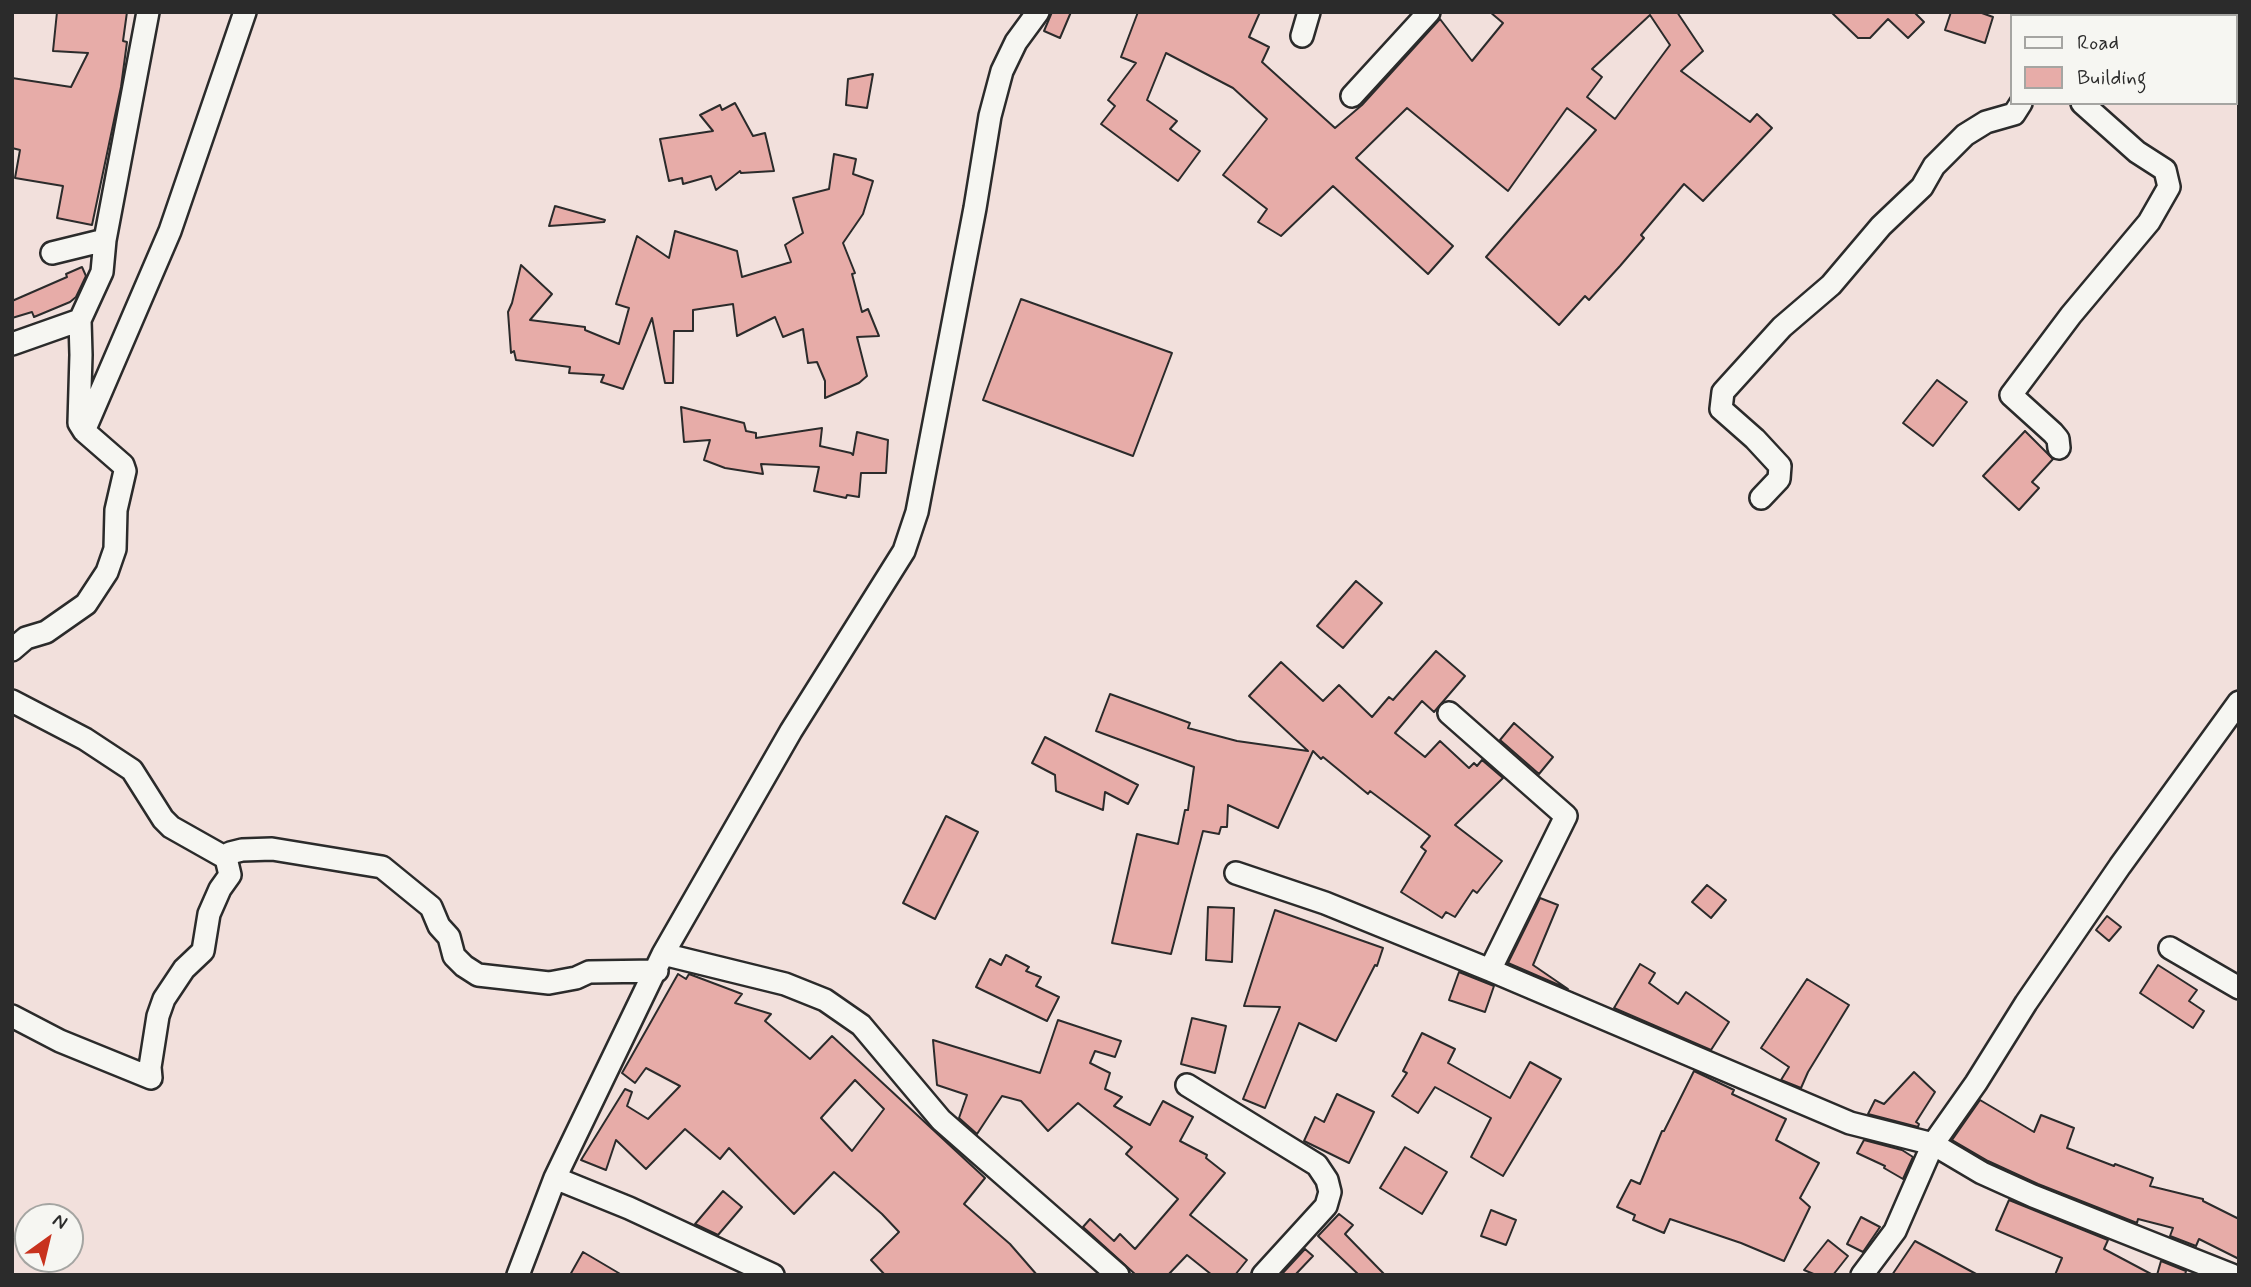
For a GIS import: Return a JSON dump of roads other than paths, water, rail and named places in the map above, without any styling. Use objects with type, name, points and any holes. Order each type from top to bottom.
[{"type":"street","points":[[12,650],[26,638],[46,632],[86,604],[107,572],[115,549],[116,510],[125,471],[123,465],[79,424],[80,320],[102,272],[105,240],[148,12]]},
{"type":"street","points":[[84,431],[170,231],[245,12]]},
{"type":"street","points":[[518,1275],[555,1178],[660,962],[791,731],[904,551],[916,512],[990,116],[1002,71],[1016,42],[1038,12]]},
{"type":"street","points":[[1302,36],[1309,12]]},
{"type":"street","points":[[1352,96],[1429,12]]},
{"type":"street","points":[[1761,498],[1779,479],[1780,466],[1721,409],[1723,392],[1782,327],[1832,285],[1881,226],[1922,187],[1934,166],[1965,135],[1986,122],[2014,114],[2020,105]]},
{"type":"street","points":[[2059,448],[2058,439],[2053,433],[2011,395],[2071,314],[2150,222],[2169,187],[2165,170],[2137,152],[2084,105]]},
{"type":"street","points":[[52,253],[105,240]]},
{"type":"street","points":[[12,344],[80,320]]},
{"type":"street","points":[[12,701],[85,739],[132,770],[163,819],[171,827],[226,858],[230,875],[209,914],[203,951],[172,986],[158,1016],[150,1066],[151,1078],[60,1041],[12,1016]]},
{"type":"street","points":[[1862,1275],[1895,1231],[1933,1144],[1976,1083],[2026,1003],[2239,702]]},
{"type":"street","points":[[1449,713],[1566,816],[1490,970]]},
{"type":"street","points":[[226,858],[230,853],[242,850],[272,849],[383,867],[431,906],[439,926],[449,937],[454,956],[478,975],[549,983],[576,978],[589,972],[660,962],[785,984],[825,1000],[861,1025],[941,1121],[1118,1275]]},
{"type":"street","points":[[1236,873],[1325,903],[1490,970],[1850,1123],[1933,1144],[1982,1173],[2033,1196],[2231,1275]]},
{"type":"street","points":[[2170,948],[2239,988]]},
{"type":"street","points":[[1187,1085],[1317,1166],[1328,1180],[1330,1192],[1326,1206],[1263,1275]]},
{"type":"street","points":[[555,1178],[629,1208],[773,1275]]}]
